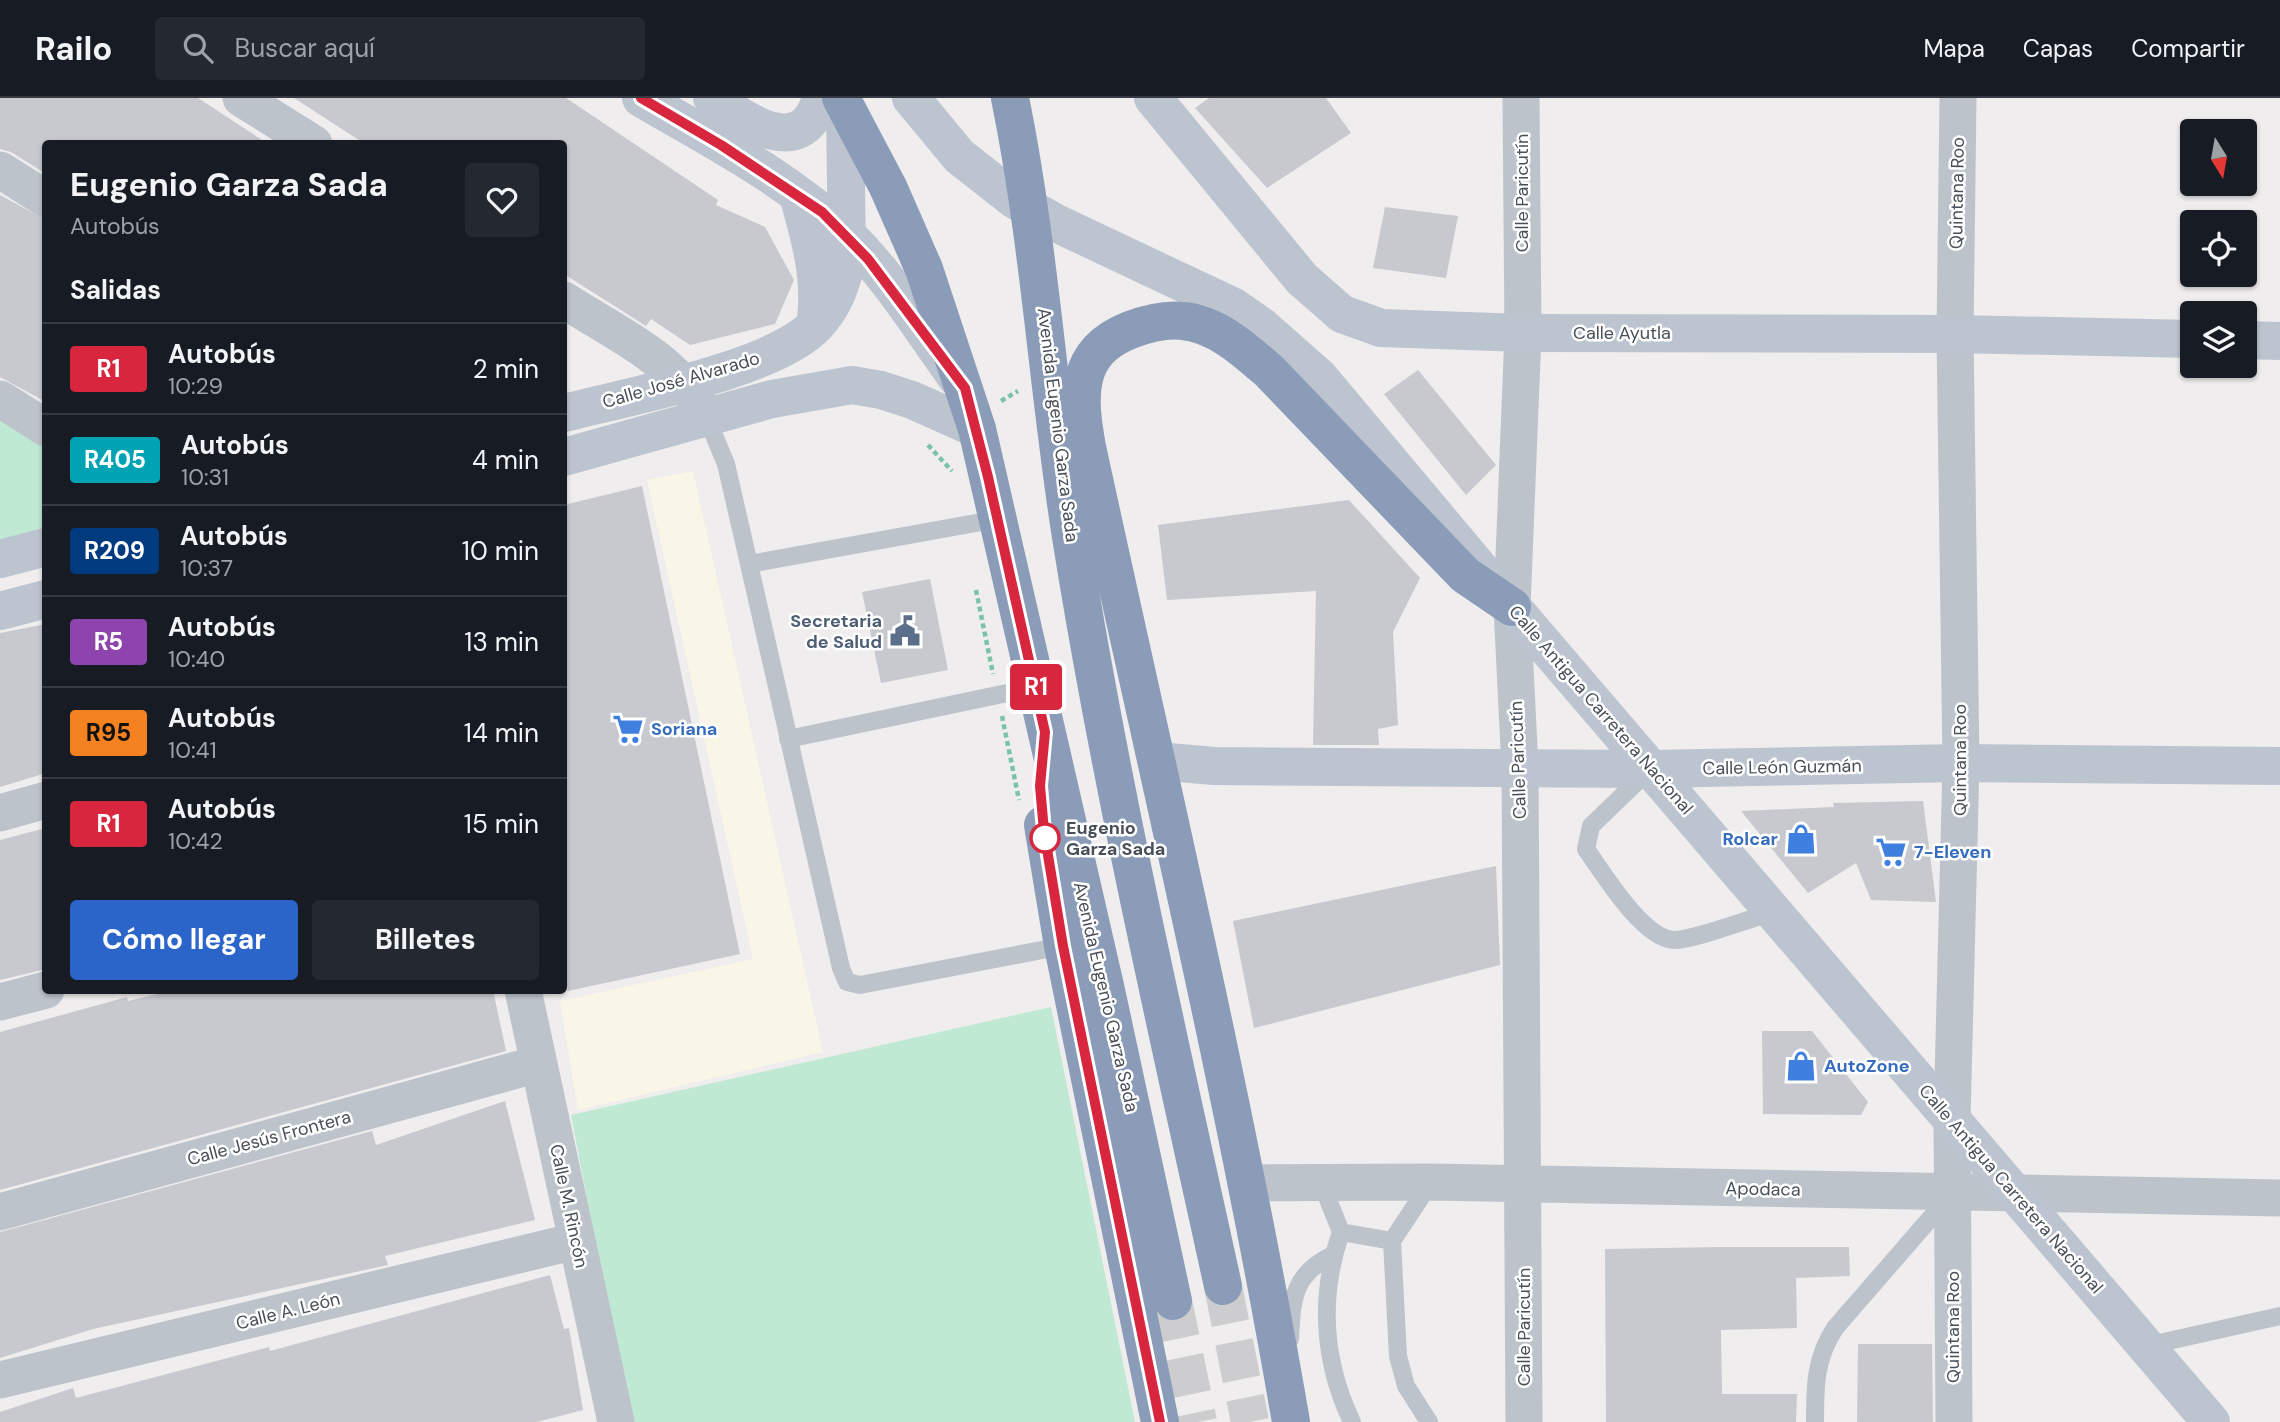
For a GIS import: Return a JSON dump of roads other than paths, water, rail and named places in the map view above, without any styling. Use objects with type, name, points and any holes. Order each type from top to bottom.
[{"type":"highway","name":"Avenida Eugenio Garza Sada","points":[[1010,98],[1039,268],[1056,435],[1072,543],[1160,998],[1223,1286]]},
{"type":"highway","name":"Avenida Eugenio Garza Sada","points":[[836,101],[888,187],[924,269],[977,429],[1105,986],[1173,1301]]},
{"type":"highway","points":[[1289,1410],[1246,1183],[1155,750],[1095,486],[1081,402],[1086,366],[1099,349],[1117,335],[1160,322],[1184,321],[1212,330],[1242,348],[1270,372],[1465,575],[1512,607]]},
{"type":"highway","points":[[1072,543],[1095,486]]},
{"type":"highway","points":[[1090,642],[1155,750]]},
{"type":"highway","points":[[1045,732],[1040,805],[1063,946],[1160,1422]]},
{"type":"main road","points":[[641,98],[798,195],[848,236],[965,388]]},
{"type":"main road","points":[[712,98],[758,128],[781,133],[804,124],[836,101]]},
{"type":"main road","name":"Calle Antigua Carretera Nacional","points":[[911,98],[959,156],[1015,200],[1058,224],[1234,307],[1261,325],[1319,377],[1512,607],[2211,1422]]},
{"type":"main road","name":"Calle Ayutla","points":[[1153,98],[1302,279],[1342,314],[1381,328],[1522,333],[1955,334],[2180,339]]},
{"type":"main road","name":"Calle José Alvarado","points":[[567,412],[685,382],[765,356],[815,326],[834,302],[842,282],[848,236],[836,101]]},
{"type":"main road","points":[[798,195],[817,264],[819,293],[815,326]]},
{"type":"main road","points":[[2257,340],[2280,341]]},
{"type":"main road","points":[[567,456],[706,416],[813,390],[852,385],[881,390],[912,400],[977,429]]},
{"type":"main road","points":[[0,559],[42,548]]},
{"type":"main road","points":[[0,611],[42,600]]},
{"type":"main road","name":"Calle León Guzmán","points":[[1155,750],[1214,766],[1651,769],[1961,763],[2280,766]]},
{"type":"street","points":[[241,98],[308,140]]},
{"type":"street","name":"Calle Paricutín","points":[[1521,98],[1522,333],[1512,607],[1520,768],[1524,1422]]},
{"type":"street","name":"Quintana Roo","points":[[1954,1422],[1952,1120],[1961,763],[1955,334],[1958,98]]},
{"type":"street","points":[[0,170],[42,196]]},
{"type":"street","points":[[567,302],[663,362],[685,382],[706,416]]},
{"type":"street","points":[[0,399],[42,425]]},
{"type":"street","points":[[0,813],[42,801]]},
{"type":"street","points":[[0,1002],[42,991]]},
{"type":"street","name":"Calle M. Rincón","points":[[524,994],[616,1422]]},
{"type":"street","name":"Calle Jesús Frontera","points":[[0,1212],[538,1064]]},
{"type":"street","name":"Apodaca","points":[[1246,1183],[1431,1182],[2280,1198]]},
{"type":"street","name":"Calle A. León","points":[[0,1380],[576,1241]]},
{"type":"lane","points":[[706,416],[726,464],[841,968],[847,982],[860,985],[1063,946]]},
{"type":"lane","points":[[749,564],[998,519]]},
{"type":"lane","points":[[788,739],[1037,687]]},
{"type":"lane","points":[[1651,769],[1591,826],[1586,849],[1615,892],[1657,936],[1675,940],[1774,912]]},
{"type":"lane","points":[[1321,1182],[1341,1232],[1334,1255],[1326,1321],[1328,1347],[1335,1379],[1352,1422]]},
{"type":"lane","points":[[1429,1422],[1406,1386],[1398,1356],[1392,1241],[1431,1182]]},
{"type":"lane","points":[[1815,1422],[1815,1381],[1821,1349],[1835,1328],[1953,1192]]},
{"type":"lane","points":[[1341,1232],[1392,1241]]},
{"type":"lane","points":[[1289,1410],[1295,1292],[1306,1271],[1334,1255]]},
{"type":"lane","points":[[2146,1346],[2280,1316]]},
{"type":"tunnel","points":[[1223,1286],[1250,1422]]},
{"type":"tunnel","points":[[1173,1301],[1198,1422]]},
{"type":"place","name":"Secretaria de Salud","points":[[905,631]]},
{"type":"place","name":"Soriana","points":[[628,729]]},
{"type":"place","name":"Eugenio Garza Sada","points":[[1045,838]]},
{"type":"place","name":"Rolcar","points":[[1801,839]]},
{"type":"place","name":"7-Eleven","points":[[1891,852]]},
{"type":"place","name":"AutoZone","points":[[1801,1066]]}]
